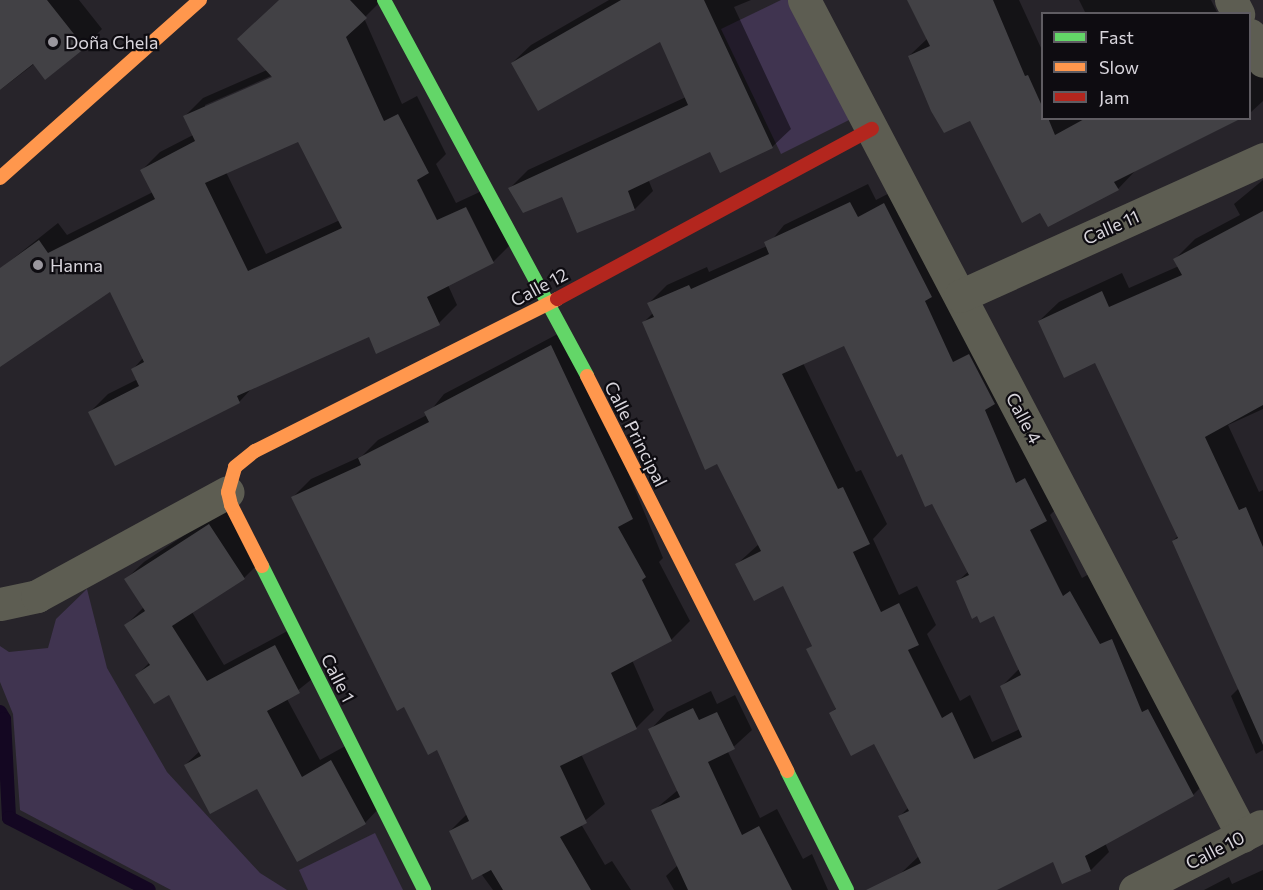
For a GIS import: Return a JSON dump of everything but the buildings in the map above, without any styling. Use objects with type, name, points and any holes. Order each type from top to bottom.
[{"type":"street","name":"Calle Principal","points":[[384,0],[549,302],[846,890]]},
{"type":"street","name":"Calle 4","points":[[804,0],[960,296],[1253,831]]},
{"type":"street","points":[[0,178],[192,2]]},
{"type":"street","points":[[1251,37],[1263,61]]},
{"type":"street","name":"Calle 12","points":[[229,486],[235,467],[250,454],[549,302],[872,129]]},
{"type":"street","name":"Calle 11","points":[[960,296],[1263,159]]},
{"type":"street","points":[[0,604],[37,596],[229,486]]},
{"type":"street","name":"Calle 1","points":[[229,486],[231,505],[424,890]]},
{"type":"street","name":"Calle 10","points":[[1136,890],[1253,831]]},
{"type":"shaded area","points":[[781,0],[794,0],[851,119],[781,154],[721,29]]},
{"type":"shaded area","points":[[87,589],[107,668],[167,772],[260,873],[287,890],[171,890],[20,810],[13,714],[0,682],[0,646],[9,652],[48,648],[56,619]]},
{"type":"shaded area","points":[[375,833],[403,890],[308,890],[299,870]]},
{"type":"waterway","points":[[0,712],[4,719],[9,818],[149,890]]},
{"type":"traffic: fast","points":[[384,0],[587,376]]},
{"type":"traffic: fast","points":[[262,566],[424,890]]},
{"type":"traffic: fast","points":[[787,771],[847,890]]},
{"type":"traffic: slow","points":[[0,178],[200,0]]},
{"type":"traffic: slow","points":[[262,566],[231,505],[228,492],[235,467],[255,451],[557,299]]},
{"type":"traffic: slow","points":[[587,376],[787,771]]},
{"type":"traffic: jam","points":[[557,299],[872,129]]},
{"type":"place","name":"Doña Chela","points":[[53,42]]},
{"type":"place","name":"Hanna","points":[[38,265]]}]
